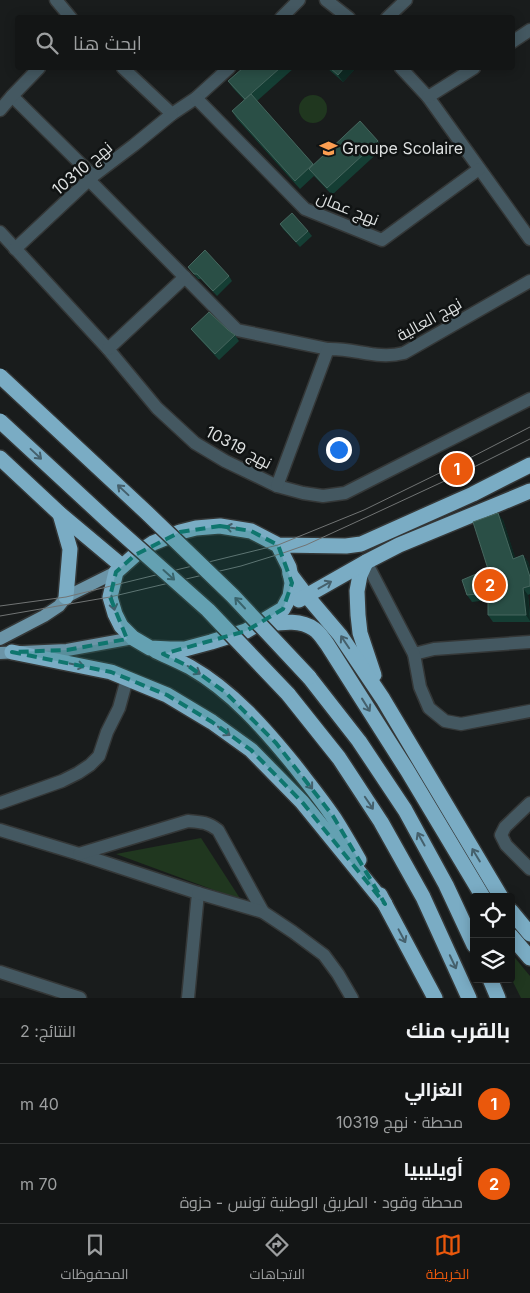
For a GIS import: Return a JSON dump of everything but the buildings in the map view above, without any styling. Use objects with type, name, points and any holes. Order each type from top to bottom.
[{"type":"highway","points":[[0,376],[234,596],[309,677],[359,741],[405,810],[446,885],[471,938]]},
{"type":"highway","points":[[0,421],[208,610],[288,694],[339,758],[381,822],[424,898],[469,998]]},
{"type":"highway","points":[[0,458],[119,569]]},
{"type":"highway","points":[[435,998],[385,904],[333,816],[276,743],[225,692],[190,667],[133,638],[121,626],[110,597],[119,569],[134,555],[153,543],[180,532],[196,528],[220,526],[251,531],[278,545],[346,546],[361,544],[473,494],[530,465]]},
{"type":"highway","points":[[150,648],[185,649],[246,631],[366,562],[399,546],[530,491]]},
{"type":"highway","points":[[60,514],[70,549],[66,597]]},
{"type":"highway","points":[[278,545],[283,553],[292,583],[290,596],[283,609]]},
{"type":"highway","points":[[366,562],[360,575],[357,591],[360,633],[384,699]]},
{"type":"highway","points":[[290,574],[306,596],[340,635],[384,699],[499,893]]},
{"type":"highway","points":[[254,626],[285,622],[303,624],[313,628],[320,634],[407,770],[481,893]]},
{"type":"highway","points":[[6,652],[111,672],[167,695],[212,722],[251,750],[302,802],[385,904]]},
{"type":"highway","points":[[515,917],[530,934]]},
{"type":"highway","points":[[513,938],[530,958]]},
{"type":"highway","points":[[492,983],[498,998]]},
{"type":"main road","points":[[0,638],[44,616],[59,606],[66,597],[119,569]]},
{"type":"main road","points":[[6,652],[67,650],[133,638]]},
{"type":"street","points":[[284,15],[299,0]]},
{"type":"street","points":[[326,0],[345,15]]},
{"type":"street","points":[[390,15],[406,0]]},
{"type":"street","points":[[61,2],[69,15]]},
{"type":"street","points":[[515,40],[530,30]]},
{"type":"street","points":[[0,110],[37,70]]},
{"type":"street","points":[[125,70],[172,114]]},
{"type":"street","name":"نهج 10310","points":[[15,249],[91,178],[134,146],[172,114],[196,98],[227,70]]},
{"type":"street","points":[[403,70],[428,97],[530,239]]},
{"type":"street","points":[[428,97],[471,70]]},
{"type":"street","name":"نهج العالية","points":[[12,96],[236,330],[332,349],[393,356],[404,353],[530,281]]},
{"type":"street","name":"نهج عمان","points":[[196,98],[305,209],[382,240],[479,170]]},
{"type":"street","name":"نهج 10319","points":[[0,232],[108,349],[157,408],[195,443],[225,461],[278,486],[303,493],[324,496],[345,493],[530,399]]},
{"type":"street","points":[[108,349],[185,277]]},
{"type":"street","points":[[278,486],[332,349]]},
{"type":"street","points":[[366,562],[414,654],[420,687],[429,708],[445,720],[462,724],[530,711]]},
{"type":"street","points":[[414,654],[434,649],[530,642]]},
{"type":"street","points":[[0,803],[62,781],[90,765],[99,756],[107,732],[119,708],[126,679]]},
{"type":"street","points":[[530,803],[505,827],[501,835],[506,845],[530,869]]},
{"type":"street","points":[[80,854],[188,821],[211,824],[218,830],[263,912]]},
{"type":"street","points":[[0,830],[263,912],[324,955],[352,998]]},
{"type":"street","points":[[188,998],[198,893]]},
{"type":"street","points":[[0,972],[80,998]]},
{"type":"highlighted area","points":[[220,526],[251,531],[278,545],[292,583],[283,609],[246,631],[163,654],[190,667],[225,692],[276,743],[333,816],[385,904],[302,802],[251,750],[212,722],[167,695],[111,672],[12,652],[67,650],[127,639],[110,597],[116,572],[135,555],[180,532]]},
{"type":"green space","points":[[313,95],[323,99],[327,109],[323,119],[313,123],[303,119],[299,109],[303,99]]},
{"type":"green space","points":[[201,838],[241,900],[116,854]]},
{"type":"green space","points":[[515,958],[530,976],[530,998],[521,998],[514,983]]},
{"type":"tram line","points":[[0,606],[66,597],[278,545],[364,510],[530,427]]},
{"type":"tram line","points":[[0,616],[110,597],[241,566],[283,553],[306,545],[367,517],[530,439]]},
{"type":"place","name":"Groupe Scolaire","points":[[328,148]]},
{"type":"place","name":"الغزالي","points":[[457,469]]},
{"type":"place","name":"أويليبيا","points":[[490,585]]}]
